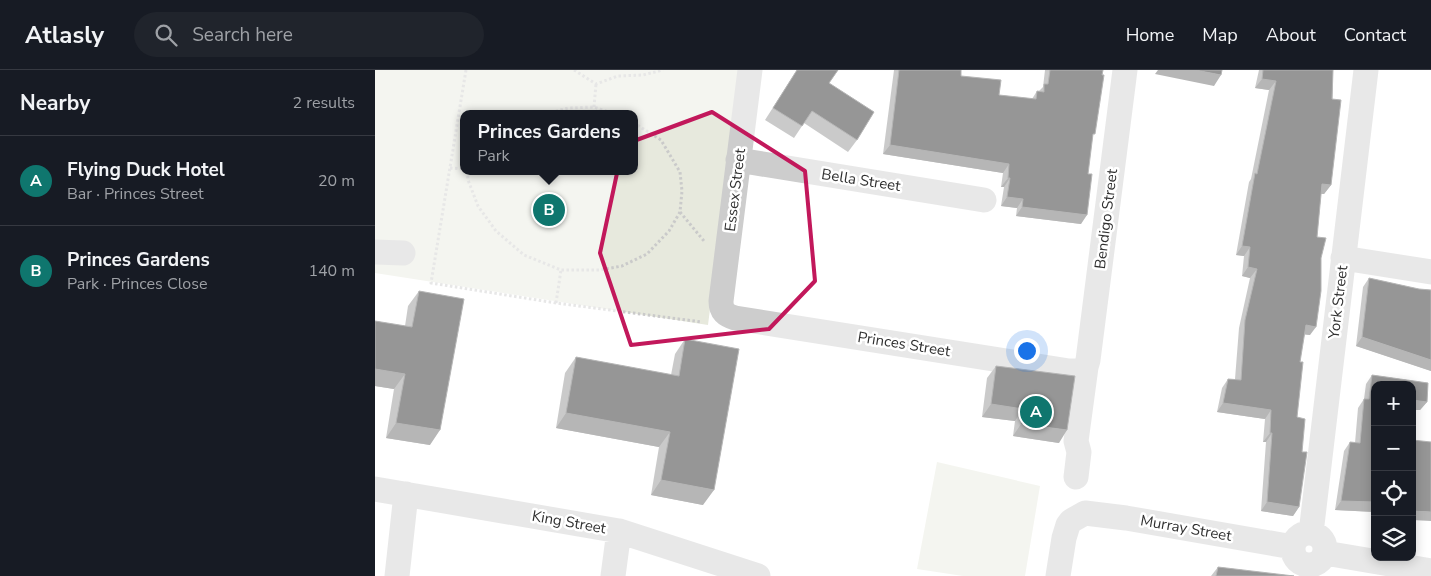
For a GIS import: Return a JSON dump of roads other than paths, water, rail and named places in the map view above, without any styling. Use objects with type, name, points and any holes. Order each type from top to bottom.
[{"type":"street","name":"Essex Street","points":[[723,311],[721,302],[749,70]]},
{"type":"street","name":"Bendigo Street","points":[[1076,477],[1079,452],[1076,441],[1125,70]]},
{"type":"street","name":"York Street","points":[[1308,555],[1366,70]]},
{"type":"street","name":"Bella Street","points":[[739,160],[984,200]]},
{"type":"street","points":[[375,252],[403,253]]},
{"type":"street","points":[[1343,258],[1431,272]]},
{"type":"street","name":"Princes Street","points":[[723,311],[728,316],[735,318],[1069,371],[1080,371],[1086,367]]},
{"type":"street","name":"King Street","points":[[375,489],[619,531],[757,576]]},
{"type":"street","points":[[397,576],[406,494]]},
{"type":"street","name":"Murray Street","points":[[1059,576],[1064,538],[1068,525],[1071,521],[1085,513],[1097,513],[1308,555],[1431,571]]},
{"type":"street","points":[[613,576],[619,531]]},
{"type":"place","name":"Princes Gardens","points":[[549,210]]},
{"type":"place","name":"Flying Duck Hotel","points":[[1036,412]]}]
